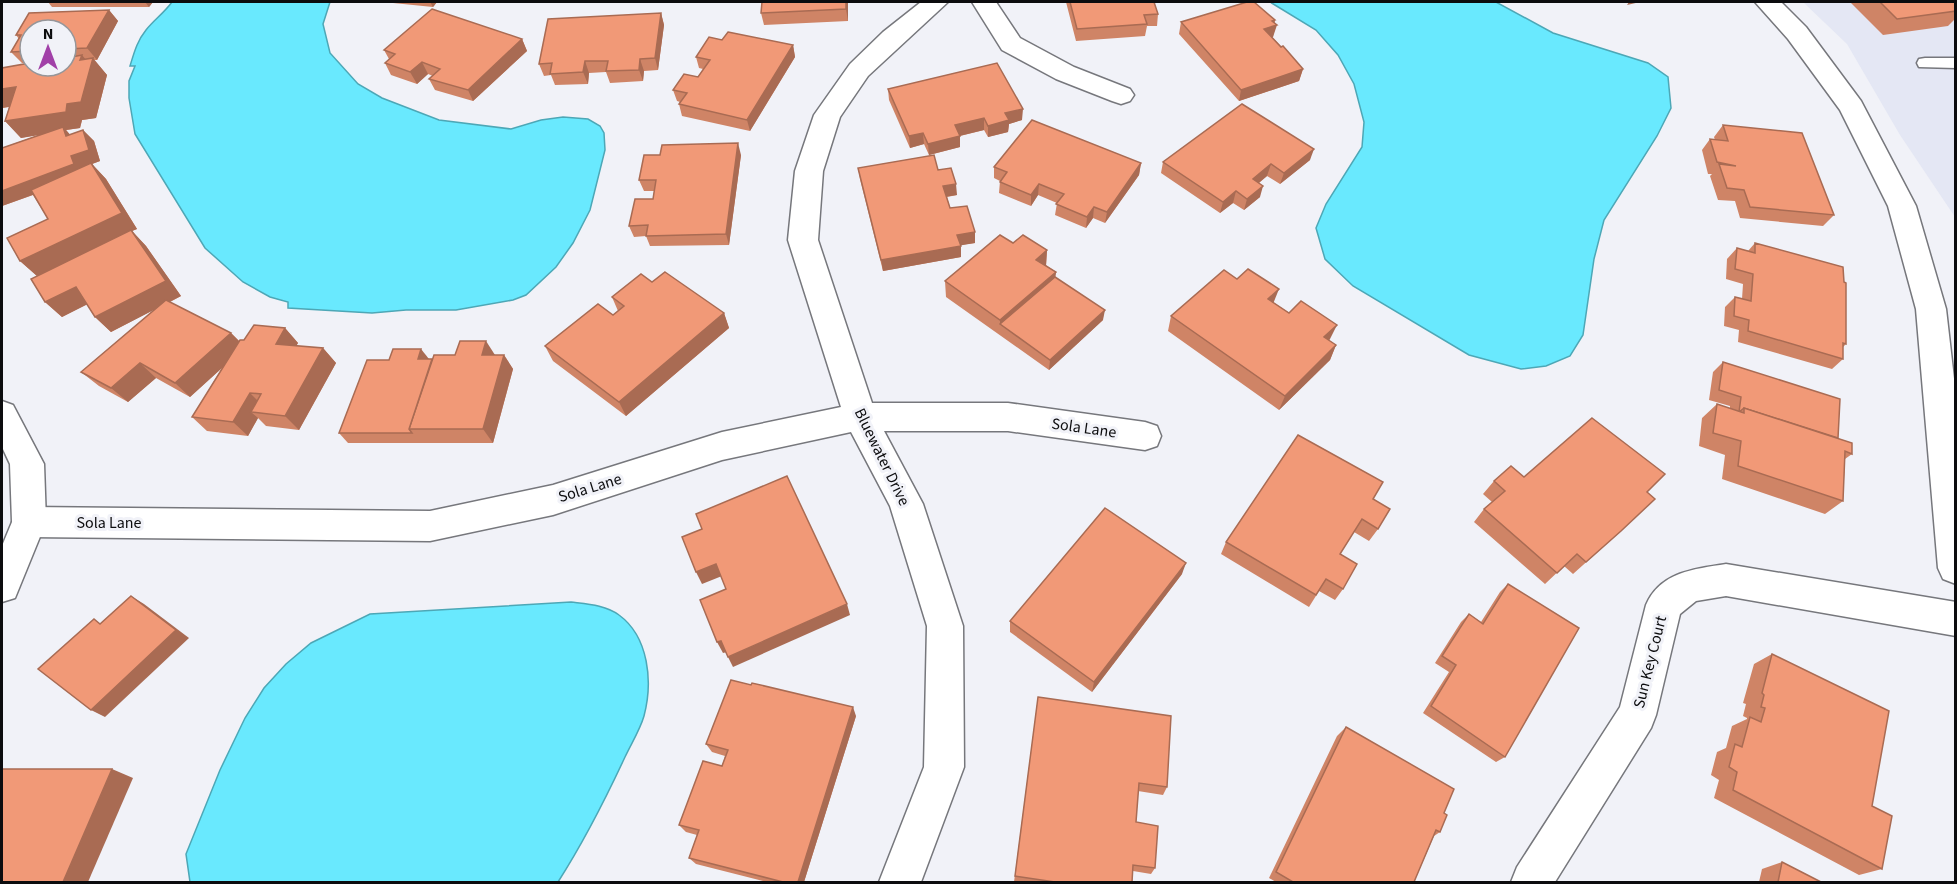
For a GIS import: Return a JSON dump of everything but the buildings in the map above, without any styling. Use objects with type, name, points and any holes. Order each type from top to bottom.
[{"type":"street","name":"Bluewater Drive","points":[[900,882],[944,767],[945,626],[906,504],[860,417],[803,240],[809,171],[827,115],[860,70],[892,38],[936,2]]},
{"type":"street","points":[[984,2],[1011,44],[1065,73],[1121,95]]},
{"type":"street","points":[[1767,2],[1797,33],[1852,107],[1902,206],[1931,309],[1956,568]]},
{"type":"street","points":[[2,415],[27,464],[29,522],[2,586]]},
{"type":"street","name":"Sola Lane","points":[[29,522],[430,526],[553,500],[722,446],[860,417],[1008,417],[1145,436]]},
{"type":"street","name":"Sun Key Court","points":[[1532,882],[1637,715],[1664,605],[1688,586],[1726,580],[1956,619]]},
{"type":"lane","points":[[1925,63],[1956,63]]},
{"type":"shaded area","points":[[1803,2],[1955,2],[1955,217],[1900,135],[1847,44]]},
{"type":"water","points":[[172,2],[330,2],[323,24],[330,53],[358,84],[382,98],[439,120],[511,129],[541,120],[563,117],[588,119],[600,126],[604,133],[605,150],[590,210],[573,243],[556,267],[526,295],[513,300],[456,310],[372,313],[288,308],[288,302],[270,297],[243,282],[205,248],[135,134],[129,98],[129,81],[135,66],[130,66],[143,34]]},
{"type":"water","points":[[1270,2],[1496,2],[1553,33],[1648,63],[1668,77],[1671,108],[1657,136],[1604,220],[1594,259],[1583,335],[1570,356],[1546,366],[1521,369],[1469,355],[1353,286],[1325,259],[1316,228],[1326,204],[1362,147],[1364,122],[1354,84],[1338,55],[1316,30]]},
{"type":"water","points":[[571,602],[608,609],[629,624],[637,635],[646,661],[648,689],[644,716],[638,732],[593,821],[558,882],[190,882],[186,854],[220,770],[245,718],[264,688],[286,664],[311,643],[370,614]]}]
